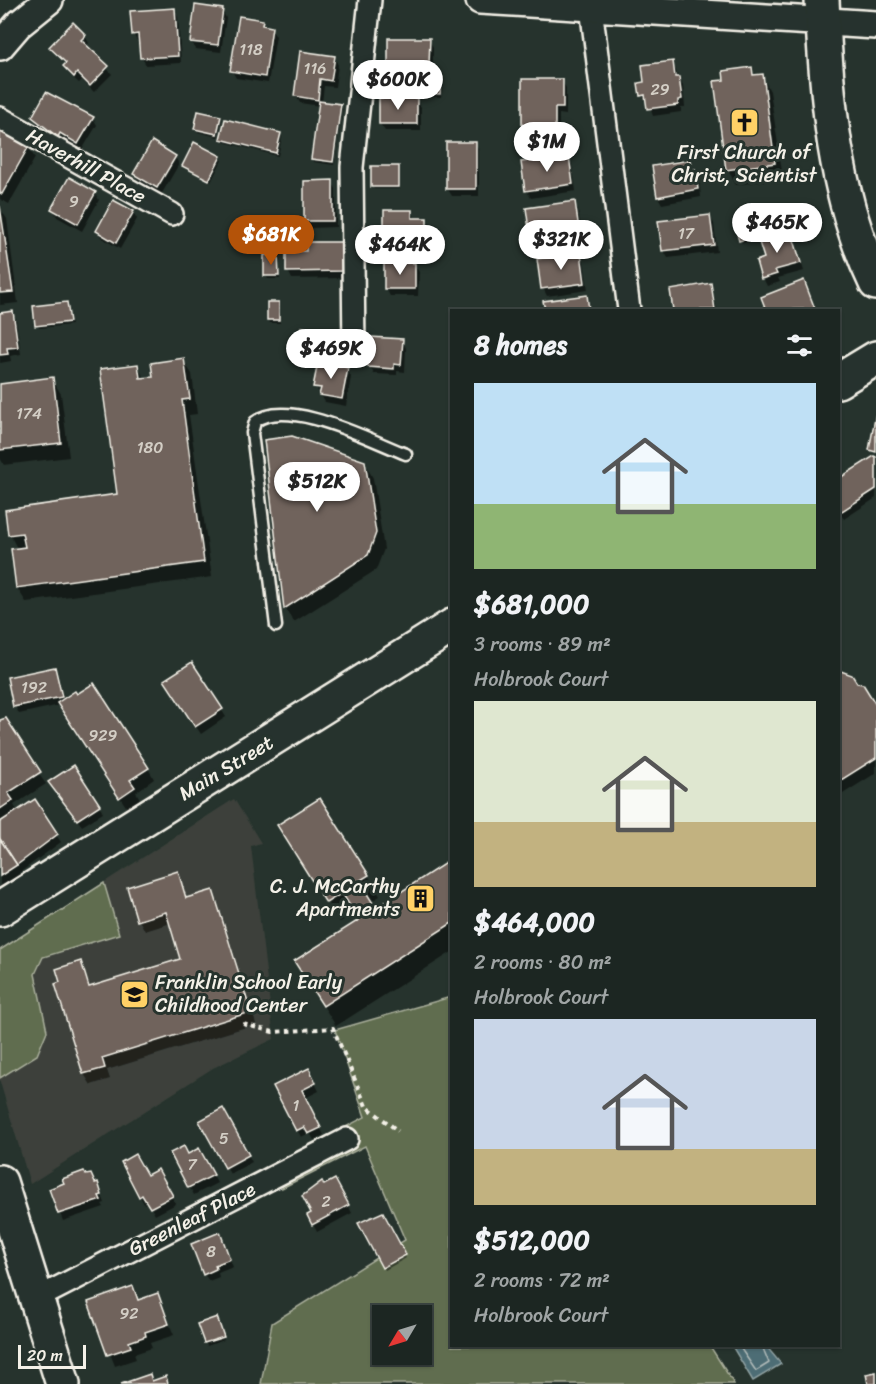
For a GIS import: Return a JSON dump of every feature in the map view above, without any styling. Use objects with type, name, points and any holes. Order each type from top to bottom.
[{"type":"main road","points":[[823,11],[828,89],[839,165],[857,231],[876,283]]},
{"type":"main road","points":[[840,380],[876,358]]},
{"type":"main road","name":"Main Street","points":[[0,909],[450,627]]},
{"type":"main road","points":[[1,1187],[38,1298],[63,1384]]},
{"type":"street","points":[[0,46],[18,25],[49,0]]},
{"type":"street","points":[[354,350],[351,167],[370,0]]},
{"type":"street","points":[[480,0],[591,8],[823,11],[876,25]]},
{"type":"street","points":[[591,8],[629,309]]},
{"type":"street","name":"Haverhill Place","points":[[0,118],[172,214]]},
{"type":"street","name":"Greenleaf Place","points":[[38,1298],[347,1139]]},
{"type":"lane","points":[[276,626],[251,430],[255,422],[261,418],[282,413],[305,416],[406,454]]},
{"type":"path","points":[[243,1024],[273,1032],[333,1028],[366,1106],[398,1131]]},
{"type":"shaded area","name":"Franklin School Early Childhood Center","points":[[234,799],[261,843],[251,846],[274,1039],[213,1068],[30,1184],[0,1082],[0,949]]},
{"type":"green space","points":[[104,883],[119,934],[43,957],[35,974],[47,1031],[37,1055],[0,1078],[0,950]]},
{"type":"green space","points":[[450,997],[450,1347],[711,1347],[734,1384],[261,1384],[272,1323],[405,1240],[365,1146],[282,1188],[286,1158],[365,1117],[335,1030]]},
{"type":"water","points":[[733,1347],[767,1347],[781,1364],[753,1381]]},
{"type":"building","points":[[195,5],[223,9],[218,45],[190,42]]},
{"type":"building","points":[[175,8],[178,56],[140,58],[138,34],[132,35],[130,11]]},
{"type":"building","points":[[239,16],[263,20],[262,25],[272,27],[265,77],[230,71]]},
{"type":"building","points":[[73,22],[86,35],[81,40],[109,66],[90,86],[77,73],[74,77],[63,66],[66,63],[49,47]]},
{"type":"building","points":[[388,38],[430,38],[429,66],[388,68]]},
{"type":"building","points":[[300,51],[335,56],[331,81],[320,79],[318,100],[294,96]]},
{"type":"building","points":[[673,61],[675,77],[679,77],[682,99],[678,100],[678,105],[647,109],[645,95],[640,96],[638,83],[644,82],[642,65]]},
{"type":"building","name":"First Church of Christ, Scientist","points":[[752,67],[753,75],[763,74],[775,163],[726,170],[714,81],[724,80],[723,71]]},
{"type":"building","points":[[420,72],[441,73],[440,94],[419,93]]},
{"type":"building","points":[[522,79],[563,79],[563,108],[555,108],[555,138],[522,138]]},
{"type":"building","points":[[46,92],[94,117],[78,144],[60,133],[58,137],[32,117]]},
{"type":"building","points":[[379,98],[417,98],[417,124],[379,124]]},
{"type":"building","points":[[319,101],[341,104],[333,162],[311,159]]},
{"type":"building","points":[[198,111],[221,116],[217,134],[194,129]]},
{"type":"building","points":[[225,119],[281,133],[276,153],[220,139]]},
{"type":"building","points":[[0,129],[29,146],[2,194],[0,193]]},
{"type":"building","points":[[152,141],[176,156],[157,188],[133,174]]},
{"type":"building","points":[[194,142],[221,156],[209,180],[182,166]]},
{"type":"building","points":[[446,142],[476,142],[476,189],[446,189]]},
{"type":"building","points":[[569,156],[573,184],[525,191],[521,162]]},
{"type":"building","points":[[690,160],[692,170],[695,169],[698,189],[657,197],[652,166]]},
{"type":"building","points":[[371,166],[399,166],[399,187],[371,187]]},
{"type":"building","points":[[69,177],[96,192],[78,224],[51,209]]},
{"type":"building","points":[[333,180],[333,221],[304,221],[304,181]]},
{"type":"building","points":[[113,200],[134,211],[116,243],[96,231]]},
{"type":"building","points":[[575,201],[580,237],[531,244],[526,208]]},
{"type":"building","points":[[0,206],[13,292],[0,293]]},
{"type":"building","points":[[384,210],[412,210],[412,218],[427,218],[427,237],[384,237]]},
{"type":"building","points":[[710,215],[714,245],[662,251],[658,221]]},
{"type":"building","points":[[752,216],[757,235],[739,241],[734,222]]},
{"type":"building","points":[[791,230],[801,263],[775,270],[777,274],[761,279],[756,261],[764,258],[758,239]]},
{"type":"building","points":[[306,242],[342,242],[342,271],[286,272],[286,251],[306,251]]},
{"type":"building","points":[[581,253],[585,283],[541,289],[537,259]]},
{"type":"building","points":[[264,255],[278,255],[279,276],[264,276]]},
{"type":"building","points":[[384,263],[415,263],[415,289],[384,289]]},
{"type":"building","points":[[804,280],[815,309],[766,309],[761,297]]},
{"type":"building","points":[[711,283],[715,309],[673,309],[670,290]]},
{"type":"building","points":[[587,295],[589,309],[545,309],[543,301]]},
{"type":"building","points":[[67,302],[70,322],[35,326],[33,306]]},
{"type":"building","points":[[267,302],[279,302],[279,320],[267,320]]},
{"type":"building","points":[[13,311],[18,347],[7,348],[8,354],[0,355],[0,313]]},
{"type":"building","points":[[301,327],[335,331],[333,355],[298,352]]},
{"type":"building","points":[[370,337],[403,339],[401,365],[394,364],[394,369],[368,367]]},
{"type":"building","points":[[184,358],[190,399],[182,400],[204,562],[16,588],[11,549],[25,547],[22,533],[8,535],[5,510],[117,494],[100,369],[138,364],[140,378],[153,377],[151,363]]},
{"type":"building","points":[[318,362],[348,368],[342,399],[319,395],[321,388],[313,387]]},
{"type":"building","points":[[53,377],[61,443],[0,450],[0,384]]},
{"type":"building","points":[[876,413],[876,452],[869,450]]},
{"type":"building","points":[[292,436],[365,461],[376,533],[368,555],[284,609],[264,440]]},
{"type":"building","points":[[874,456],[876,457],[876,489],[840,512],[840,478]]},
{"type":"building","points":[[192,662],[223,709],[195,727],[164,680]]},
{"type":"building","points":[[55,667],[62,697],[13,707],[7,677]]},
{"type":"building","points":[[840,671],[852,675],[857,683],[863,684],[876,705],[876,758],[840,781]]},
{"type":"building","points":[[94,683],[149,768],[130,780],[135,787],[119,798],[57,703],[75,691],[77,694]]},
{"type":"building","points":[[6,718],[41,772],[8,793],[13,800],[0,809],[0,720]]},
{"type":"building","points":[[74,765],[100,805],[77,820],[48,782]]},
{"type":"building","name":"C. J. McCarthy Apartments","points":[[320,798],[369,875],[359,881],[376,908],[450,860],[450,924],[323,1006],[294,961],[359,920],[342,893],[326,903],[277,825]]},
{"type":"building","points":[[35,799],[58,834],[17,865],[0,839],[0,822]]},
{"type":"building","points":[[0,839],[17,865],[0,876]]},
{"type":"building","points":[[178,871],[186,898],[213,890],[251,1012],[102,1058],[105,1068],[83,1074],[55,984],[60,982],[56,969],[81,961],[89,987],[180,959],[166,912],[137,921],[127,887]]},
{"type":"building","points":[[309,1068],[316,1083],[302,1090],[321,1128],[308,1134],[304,1127],[296,1131],[273,1086]]},
{"type":"building","points":[[223,1108],[249,1155],[225,1168],[199,1121]]},
{"type":"building","points":[[184,1146],[188,1154],[199,1148],[214,1175],[188,1188],[170,1153]]},
{"type":"building","points":[[135,1154],[147,1175],[158,1169],[173,1196],[150,1208],[142,1195],[139,1197],[121,1162]]},
{"type":"building","points":[[84,1171],[86,1175],[91,1174],[95,1183],[98,1182],[102,1195],[99,1196],[101,1200],[58,1214],[49,1189],[64,1183],[62,1179]]},
{"type":"building","points":[[335,1179],[349,1205],[312,1225],[307,1215],[311,1213],[302,1196],[322,1181],[324,1185]]},
{"type":"building","points":[[383,1212],[406,1255],[382,1268],[358,1223]]},
{"type":"building","points":[[220,1232],[230,1259],[215,1265],[216,1269],[203,1275],[191,1244]]},
{"type":"building","points":[[133,1286],[138,1300],[158,1293],[169,1324],[145,1332],[146,1336],[129,1342],[131,1347],[107,1355],[88,1302]]},
{"type":"building","points":[[217,1317],[224,1337],[204,1343],[197,1324]]},
{"type":"building","points":[[876,1372],[876,1384],[868,1384],[866,1374]]},
{"type":"building","points":[[150,1374],[152,1381],[166,1376],[168,1384],[121,1384]]},
{"type":"place","name":"First Church of Christ, Scientist","points":[[744,122]]},
{"type":"place","name":"C. J. McCarthy Apartments","points":[[421,898]]},
{"type":"place","name":"Franklin School Early Childhood Center","points":[[134,994]]}]
